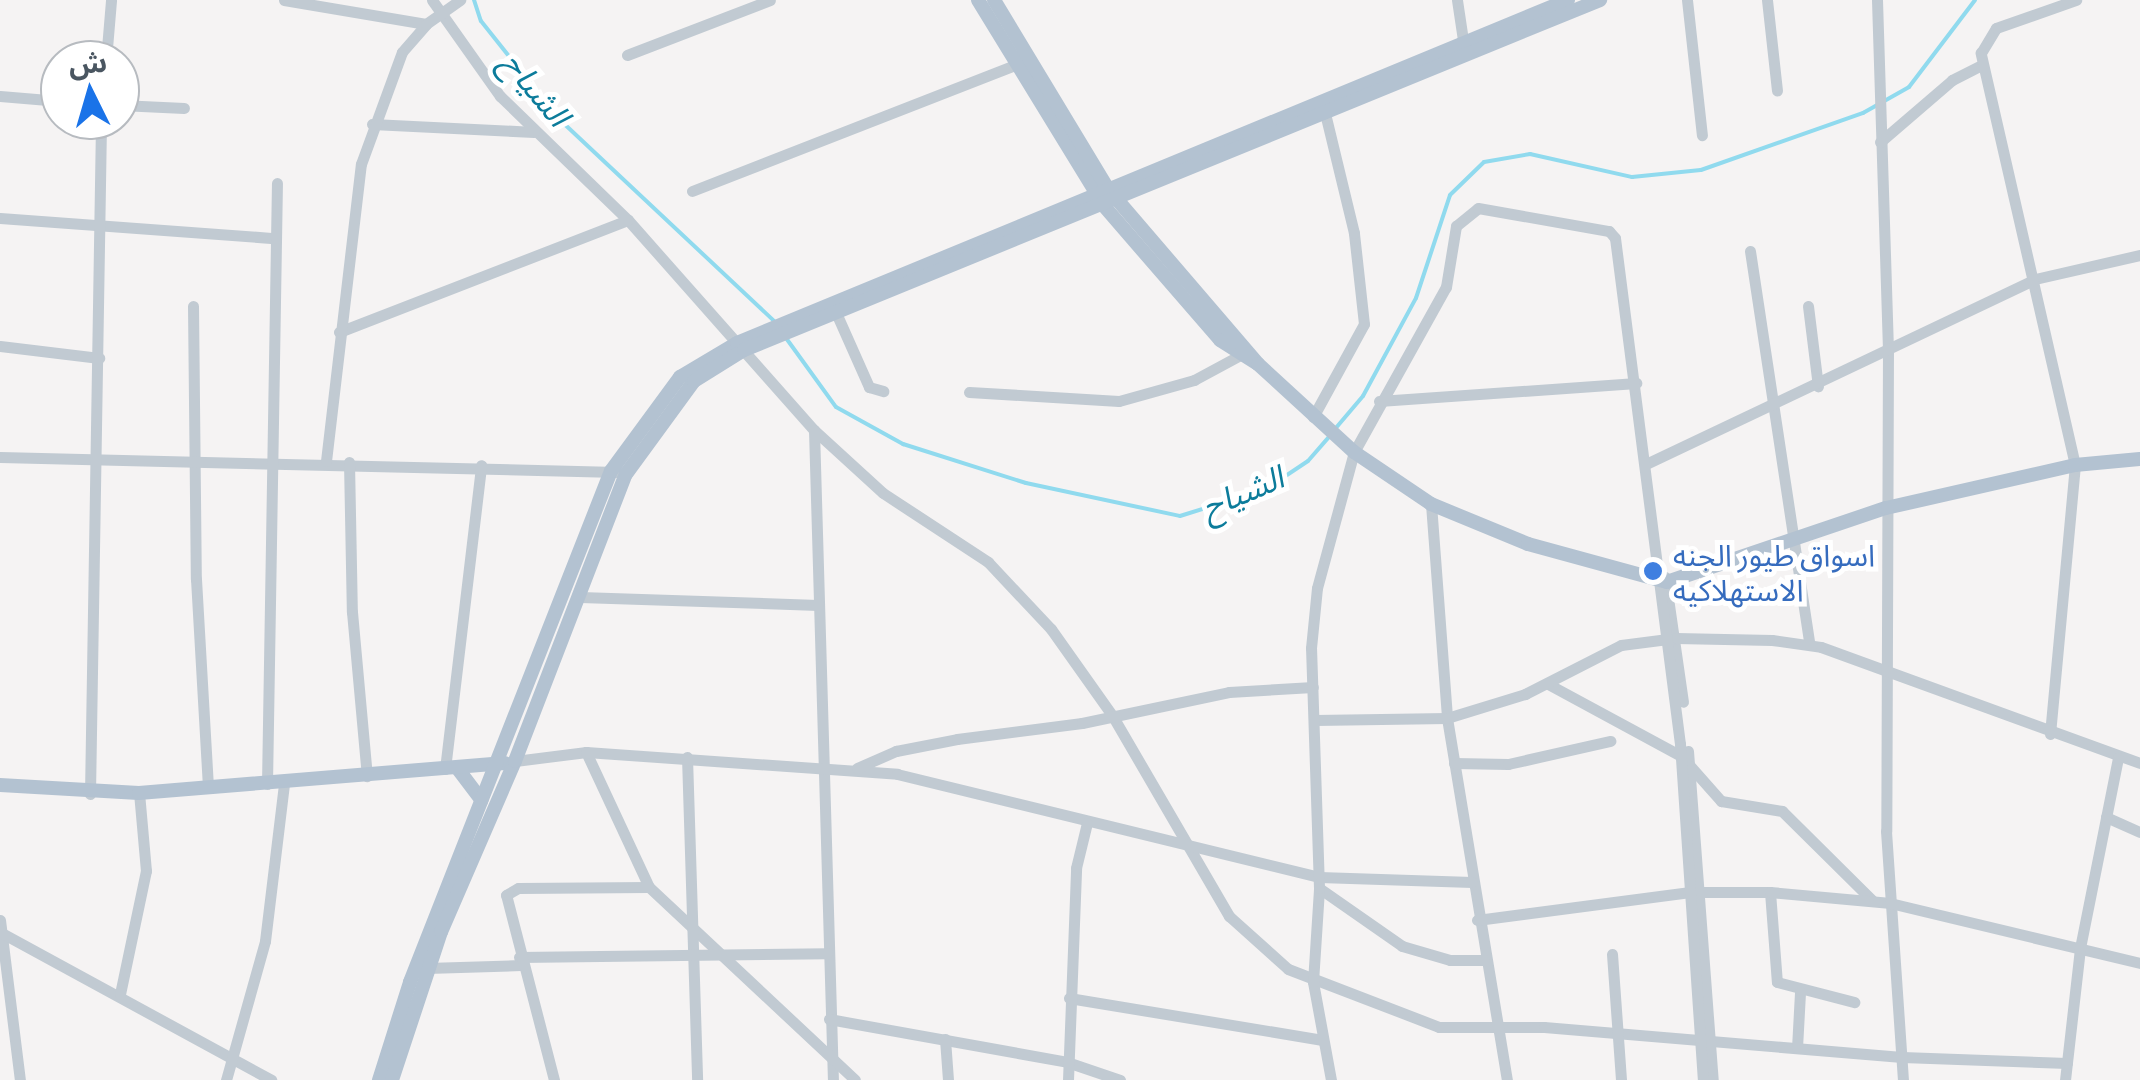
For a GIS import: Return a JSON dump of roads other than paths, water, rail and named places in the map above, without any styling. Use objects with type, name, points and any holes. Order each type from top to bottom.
[{"type":"main road","points":[[978,0],[1016,65],[1106,198],[1244,353],[1350,448],[1431,504],[1528,544],[1662,578],[1886,508],[2075,465],[2140,459]]},
{"type":"main road","points":[[994,0],[1106,198]]},
{"type":"main road","points":[[792,328],[836,316],[1106,198],[1325,113],[1568,0]]},
{"type":"main road","points":[[379,1080],[482,800],[619,472],[677,398],[717,362],[740,346],[792,328],[1464,50],[1600,0]]},
{"type":"main road","points":[[392,1080],[427,968],[516,762],[580,597],[619,472]]},
{"type":"main road","points":[[0,785],[33,791],[139,794],[516,762]]},
{"type":"main road","points":[[452,769],[482,800]]},
{"type":"main road","points":[[0,794],[33,791]]},
{"type":"street","points":[[108,40],[112,0]]},
{"type":"street","points":[[284,0],[426,24]]},
{"type":"street","points":[[432,0],[534,132],[628,220],[814,430],[882,493],[1002,574],[1051,628],[1112,715],[1182,845],[1250,940],[1313,982],[1422,1024],[1619,1033],[1902,1057],[2067,1064]]},
{"type":"street","points":[[627,55],[770,0]]},
{"type":"street","points":[[1456,0],[1464,50]]},
{"type":"street","points":[[1687,0],[1702,135]]},
{"type":"street","points":[[1767,0],[1776,90]]},
{"type":"street","points":[[1877,0],[1888,348],[1886,670],[1890,903],[1904,1080]]},
{"type":"street","points":[[2050,734],[2075,465],[2035,279],[1982,65],[1987,34],[2076,0]]},
{"type":"street","points":[[326,461],[354,206],[372,124],[391,72],[426,24],[458,2]]},
{"type":"street","points":[[692,190],[1016,65]]},
{"type":"street","points":[[1880,142],[1952,80],[1982,65]]},
{"type":"street","points":[[0,96],[40,99]]},
{"type":"street","points":[[140,106],[184,108]]},
{"type":"street","points":[[1316,420],[1364,324],[1354,233],[1325,113]]},
{"type":"street","points":[[372,124],[534,132]]},
{"type":"street","points":[[90,794],[99,456],[100,140]]},
{"type":"street","points":[[267,784],[277,183]]},
{"type":"street","points":[[1331,1080],[1313,982],[1319,882],[1314,688],[1317,588],[1350,448],[1446,287],[1456,226],[1478,208],[1614,234],[1686,761],[1704,1040],[1703,1080]]},
{"type":"street","points":[[0,218],[98,229],[274,238]]},
{"type":"street","points":[[338,332],[628,220]]},
{"type":"street","points":[[1750,252],[1809,643]]},
{"type":"street","points":[[1648,463],[1772,408],[2035,279],[2140,255]]},
{"type":"street","points":[[193,306],[208,788]]},
{"type":"street","points":[[1808,306],[1818,386]]},
{"type":"street","points":[[836,316],[869,387],[883,391]]},
{"type":"street","points":[[0,346],[98,358]]},
{"type":"street","points":[[969,392],[1119,401],[1194,380],[1244,353]]},
{"type":"street","points":[[1379,401],[1636,383]]},
{"type":"street","points":[[814,430],[832,1080]]},
{"type":"street","points":[[0,457],[326,461],[619,472]]},
{"type":"street","points":[[348,462],[352,612],[367,776]]},
{"type":"street","points":[[452,769],[480,465]]},
{"type":"street","points":[[1431,504],[1447,718],[1494,1026],[1507,1080]]},
{"type":"street","points":[[580,597],[818,605]]},
{"type":"street","points":[[1315,720],[1447,718],[1548,684],[1606,649],[1672,638],[1809,643],[2050,734],[2140,763]]},
{"type":"street","points":[[1548,684],[1686,761],[1721,802],[1782,812],[1873,901]]},
{"type":"street","points":[[852,769],[912,747],[1229,692],[1314,688]]},
{"type":"street","points":[[1454,763],[1508,764],[1610,741]]},
{"type":"street","points":[[586,752],[649,887],[692,934],[855,1080]]},
{"type":"street","points":[[516,762],[586,752],[852,769],[923,778],[1319,882],[1472,882]]},
{"type":"street","points":[[687,758],[696,1080]]},
{"type":"street","points":[[2065,1080],[2080,948],[2118,758]]},
{"type":"street","points":[[226,1080],[266,941],[284,784]]},
{"type":"street","points":[[120,994],[145,882],[139,794]]},
{"type":"street","points":[[2106,817],[2140,832]]},
{"type":"street","points":[[1068,1080],[1078,855],[1088,823]]},
{"type":"street","points":[[1319,882],[1402,946],[1450,960],[1484,960]]},
{"type":"street","points":[[554,1080],[504,898],[511,889],[649,887]]},
{"type":"street","points":[[1477,920],[1696,892],[1770,892],[1890,903],[2140,963]]},
{"type":"street","points":[[1770,892],[1772,972],[1782,986],[1854,1002]]},
{"type":"street","points":[[1,928],[271,1080]]},
{"type":"street","points":[[1,928],[20,1080]]},
{"type":"street","points":[[427,968],[713,953],[826,954]]},
{"type":"street","points":[[1612,954],[1621,1080]]},
{"type":"street","points":[[1797,1048],[1800,992]]},
{"type":"street","points":[[1069,998],[1323,1040]]},
{"type":"street","points":[[829,1019],[1067,1062],[1120,1080]]},
{"type":"street","points":[[945,1039],[948,1080]]},
{"type":"street","points":[[1704,1040],[1713,1080]]},
{"type":"waterway","name":"الشياح","points":[[474,0],[481,21],[559,119],[775,322]]},
{"type":"waterway","name":"الشياح","points":[[1335,429],[1363,396],[1416,298],[1450,195],[1484,162],[1530,154],[1632,177],[1701,170],[1863,113],[1909,87],[1975,0]]},
{"type":"waterway","name":"الشياح","points":[[786,338],[836,407],[903,444],[1026,483],[1180,516],[1266,489],[1308,461],[1329,437]]},
{"type":"place","name":"اسواق طيور الجنه الاستهلاكيه","points":[[1653,571]]}]
